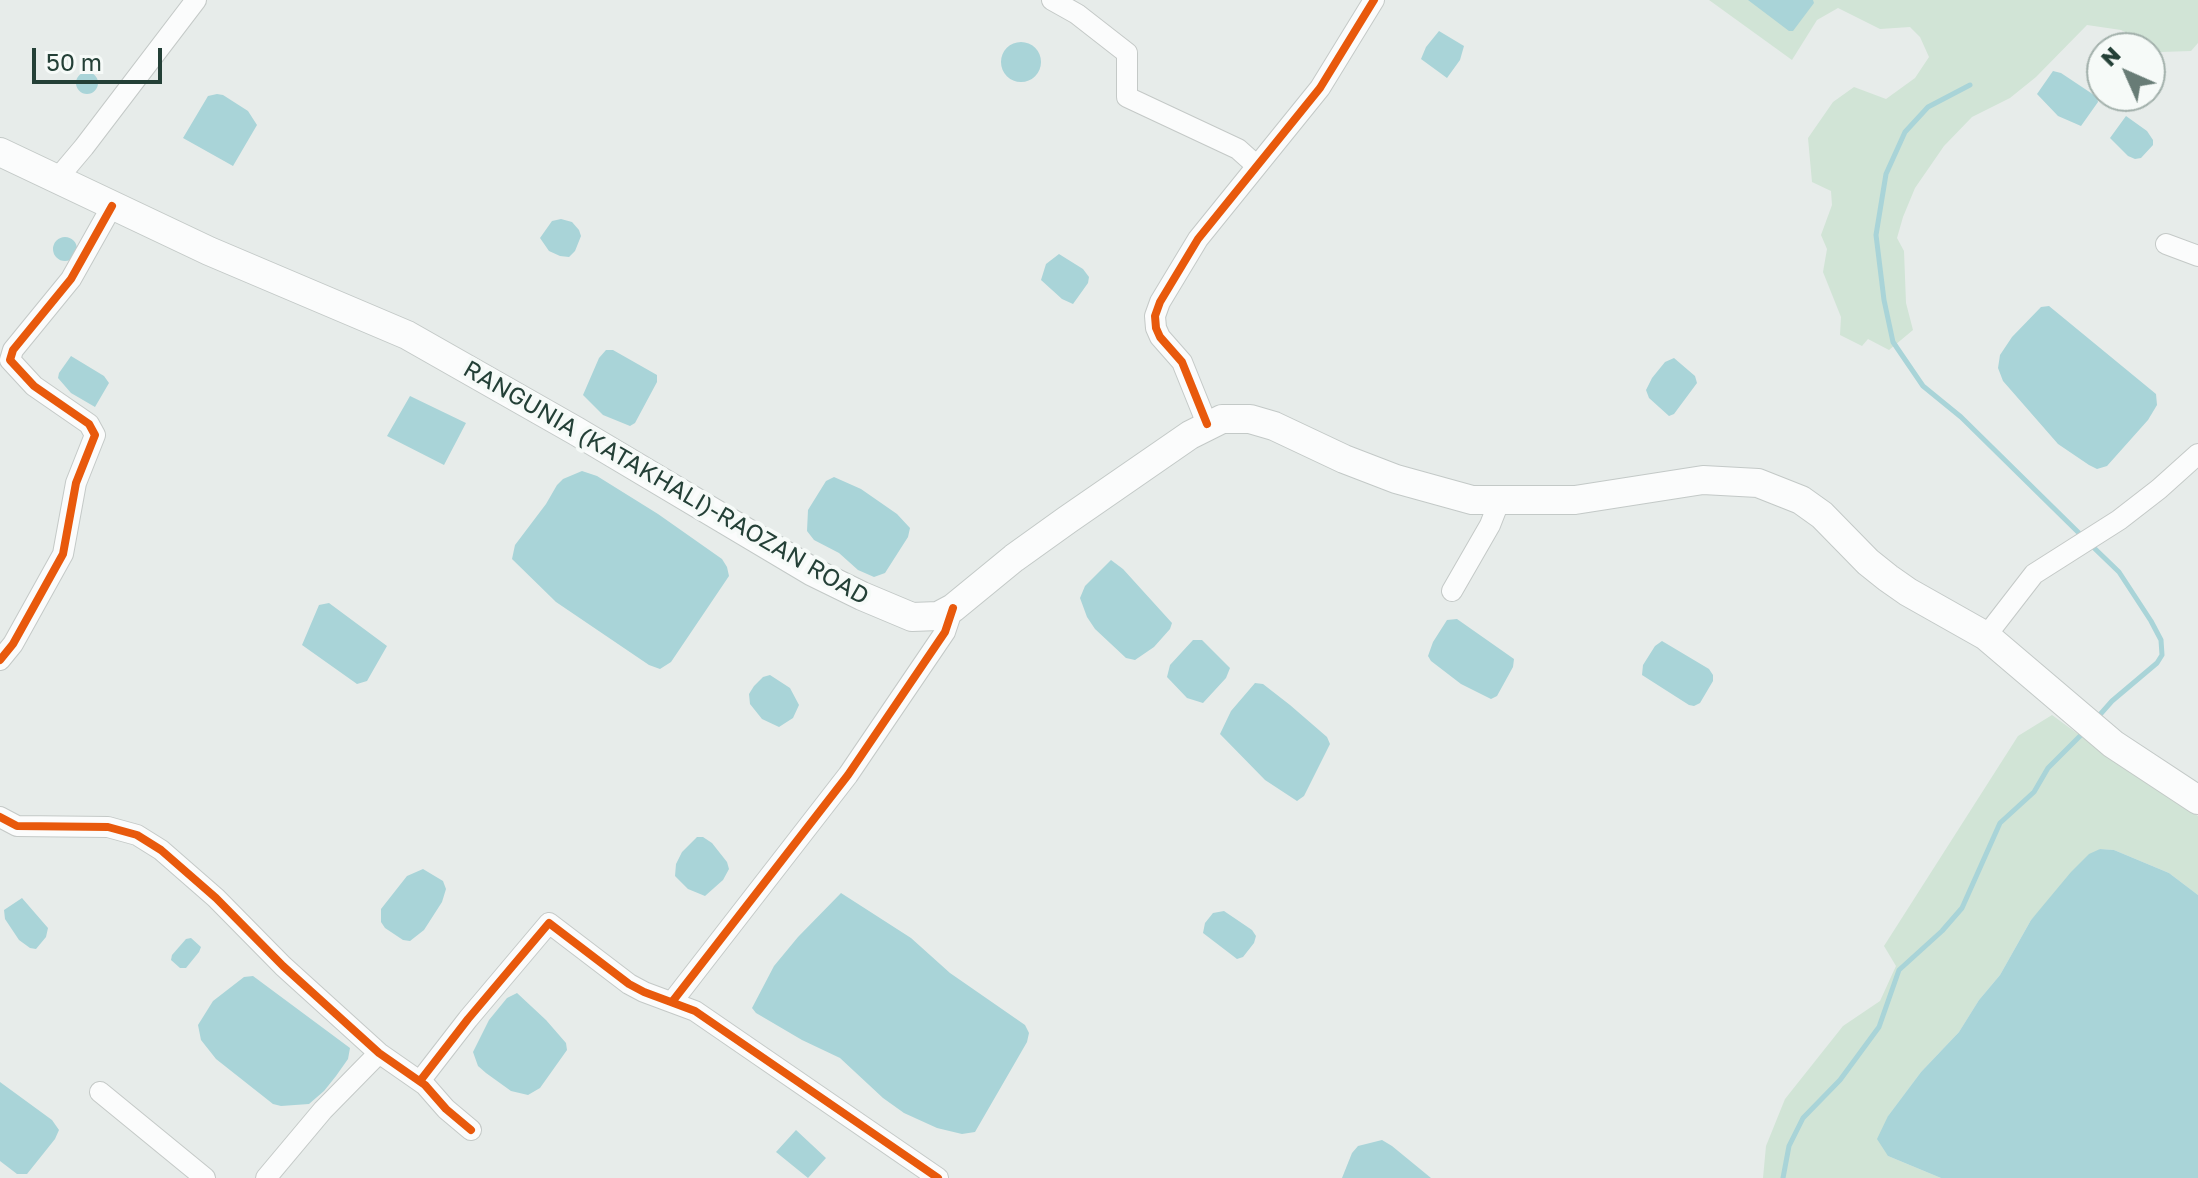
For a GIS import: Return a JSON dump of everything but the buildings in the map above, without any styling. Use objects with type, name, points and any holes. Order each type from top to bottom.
[{"type":"main road","name":"RANGUNIA (KATAKHALI)-RAOZAN ROAD","points":[[0,152],[209,251],[407,335],[563,423],[801,565],[912,617],[938,616],[953,608],[1014,558],[1207,424],[1222,419],[1250,419],[1274,426],[1396,479],[1472,500],[1499,502],[1600,497],[1703,480],[1758,483],[1801,500],[1822,515],[1888,578],[1986,636],[2100,733],[2198,800]]},
{"type":"street","points":[[57,179],[196,0]]},
{"type":"street","points":[[1052,0],[1077,14],[1127,53],[1127,97],[1238,149],[1257,166]]},
{"type":"street","points":[[1207,424],[1182,362],[1160,337],[1155,316],[1160,302],[1198,239],[1320,88],[1374,0]]},
{"type":"street","points":[[0,660],[34,608],[63,554],[76,483],[95,435],[89,424],[34,386],[10,360],[13,350],[71,279],[112,206]]},
{"type":"street","points":[[2166,244],[2198,256]]},
{"type":"street","points":[[1986,636],[2034,574],[2100,533],[2159,489],[2198,454]]},
{"type":"street","points":[[1452,591],[1490,525],[1499,502]]},
{"type":"street","points":[[672,1002],[848,775],[945,632],[953,608]]},
{"type":"street","points":[[0,817],[17,826],[108,827],[137,835],[161,850],[379,1053],[420,1081],[471,1130]]},
{"type":"street","points":[[420,1081],[549,923],[629,984],[695,1011],[938,1178]]},
{"type":"street","points":[[266,1178],[323,1110],[379,1053]]},
{"type":"street","points":[[100,1092],[205,1178]]},
{"type":"green space","points":[[1709,0],[2198,0],[2198,43],[2191,51],[2166,52],[2166,32],[2125,32],[2087,25],[2036,77],[2010,98],[1972,117],[1944,146],[1915,188],[1897,238],[1904,251],[1906,303],[1913,330],[1889,350],[1868,339],[1862,346],[1840,335],[1841,317],[1823,272],[1827,249],[1821,235],[1832,205],[1831,191],[1812,182],[1808,138],[1833,102],[1854,87],[1886,99],[1915,78],[1929,57],[1920,37],[1910,27],[1880,29],[1838,8],[1817,20],[1792,60]]},
{"type":"green space","points":[[2052,715],[2198,816],[2198,895],[2169,873],[2114,850],[2100,849],[2031,920],[2000,975],[1979,1000],[1959,1032],[1921,1072],[1888,1116],[1888,1156],[1941,1178],[1763,1178],[1766,1146],[1785,1099],[1843,1026],[1880,1001],[1896,966],[1884,946],[2018,736]]},
{"type":"water","points":[[1748,0],[1813,0],[1814,3],[1793,31],[1789,31]]},
{"type":"water","points":[[1439,31],[1464,46],[1460,60],[1447,78],[1421,59]]},
{"type":"water","points":[[1021,42],[1035,48],[1041,62],[1035,76],[1021,82],[1007,76],[1001,62],[1007,48]]},
{"type":"water","points":[[2053,71],[2061,73],[2086,90],[2086,112],[2091,112],[2081,126],[2058,116],[2037,94]]},
{"type":"water","points":[[87,72],[95,75],[98,83],[95,91],[87,94],[79,91],[76,83],[79,75]]},
{"type":"water","points":[[217,94],[248,111],[257,125],[233,166],[183,138],[208,96]]},
{"type":"water","points":[[2126,116],[2147,131],[2153,140],[2153,145],[2141,158],[2128,156],[2110,138]]},
{"type":"water","points":[[561,219],[572,222],[581,236],[569,257],[549,251],[540,238],[552,221]]},
{"type":"water","points":[[65,237],[74,240],[77,249],[74,258],[65,261],[56,258],[53,249],[56,240]]},
{"type":"water","points":[[1059,254],[1083,269],[1089,277],[1073,304],[1062,299],[1041,280],[1046,264]]},
{"type":"water","points":[[2049,306],[2156,394],[2157,405],[2148,420],[2107,466],[2097,469],[2058,444],[2003,381],[1998,368],[2000,355],[2012,337],[2041,307]]},
{"type":"water","points":[[606,350],[613,350],[657,375],[657,382],[635,423],[630,426],[603,415],[583,395],[599,358]]},
{"type":"water","points":[[71,356],[104,376],[109,383],[95,407],[71,393],[58,378]]},
{"type":"water","points":[[1674,358],[1695,376],[1697,383],[1674,414],[1669,416],[1649,398],[1646,390],[1665,362]]},
{"type":"water","points":[[410,396],[466,423],[444,465],[387,436]]},
{"type":"water","points":[[582,471],[597,476],[658,514],[722,559],[727,567],[729,576],[671,662],[660,669],[649,665],[556,602],[512,559],[515,545],[557,485]]},
{"type":"water","points":[[834,477],[861,489],[897,514],[910,528],[908,537],[885,573],[874,577],[858,570],[839,553],[814,540],[807,531],[808,510],[826,481]]},
{"type":"water","points":[[1111,560],[1172,623],[1154,647],[1135,660],[1126,658],[1095,629],[1080,598],[1085,586]]},
{"type":"water","points":[[329,603],[387,646],[367,681],[357,684],[302,645],[319,605]]},
{"type":"water","points":[[1457,619],[1514,659],[1513,667],[1497,696],[1491,699],[1461,684],[1428,656],[1447,620]]},
{"type":"water","points":[[1193,640],[1202,640],[1230,668],[1226,678],[1203,703],[1187,698],[1167,677],[1170,665]]},
{"type":"water","points":[[1662,641],[1709,669],[1713,675],[1713,681],[1700,703],[1689,705],[1642,675],[1643,665]]},
{"type":"water","points":[[770,675],[790,688],[799,705],[793,718],[779,727],[762,719],[750,704],[749,694],[754,686]]},
{"type":"water","points":[[1255,683],[1263,684],[1290,705],[1327,737],[1330,744],[1304,796],[1297,801],[1265,780],[1220,734],[1231,711]]},
{"type":"water","points":[[697,837],[712,843],[729,869],[723,880],[705,896],[688,889],[675,876],[682,852]]},
{"type":"water","points":[[2100,849],[2114,850],[2169,873],[2198,895],[2198,1178],[1941,1178],[1888,1156],[1877,1139],[1888,1116],[1921,1072],[1959,1032],[1979,1000],[2000,975],[2031,920],[2071,872],[2089,854]]},
{"type":"water","points":[[423,869],[443,881],[446,889],[442,902],[424,930],[410,941],[403,940],[385,928],[381,922],[381,909],[407,876]]},
{"type":"water","points":[[841,893],[911,938],[950,973],[1025,1025],[1029,1033],[1027,1042],[975,1132],[962,1134],[937,1128],[904,1113],[840,1058],[802,1040],[752,1008],[774,966]]},
{"type":"water","points":[[22,898],[48,928],[46,937],[36,949],[19,940],[5,919],[4,910]]},
{"type":"water","points":[[1224,911],[1256,936],[1243,957],[1237,959],[1203,933],[1205,923],[1213,913]]},
{"type":"water","points":[[191,938],[201,947],[186,968],[180,968],[171,960],[172,955],[186,939]]},
{"type":"water","points":[[253,976],[350,1048],[348,1059],[336,1076],[309,1104],[273,1104],[216,1059],[201,1040],[198,1025],[213,1001],[244,977]]},
{"type":"water","points":[[517,993],[546,1020],[566,1043],[567,1050],[540,1088],[528,1095],[511,1091],[486,1073],[478,1066],[473,1052],[489,1020],[507,998]]},
{"type":"water","points":[[0,1082],[52,1120],[59,1130],[27,1174],[17,1174],[0,1161]]},
{"type":"water","points":[[796,1130],[826,1158],[808,1178],[776,1152]]},
{"type":"water","points":[[1382,1140],[1431,1178],[1342,1178],[1358,1146]]},
{"type":"waterway","points":[[1970,85],[1928,107],[1905,132],[1886,174],[1876,235],[1893,342],[1923,386],[1961,417],[2083,537]]},
{"type":"waterway","points":[[2090,544],[2119,572],[2151,621],[2161,640],[2162,655],[2097,718]]},
{"type":"waterway","points":[[1783,1178],[1789,1146],[1803,1118],[1840,1080],[1879,1027],[1899,970],[1962,908],[2000,823],[2034,792],[2048,768],[2085,731]]},
{"type":"cycle path","points":[[1207,424],[1182,362],[1156,328],[1155,316],[1160,302],[1198,239],[1320,88],[1374,0]]},
{"type":"cycle path","points":[[0,660],[13,644],[63,554],[76,483],[95,435],[89,424],[34,386],[10,360],[13,350],[71,279],[112,206]]},
{"type":"cycle path","points":[[672,1002],[848,775],[945,632],[953,608]]},
{"type":"cycle path","points":[[0,817],[17,826],[108,827],[137,835],[161,850],[379,1053],[425,1085],[446,1109],[471,1130]]},
{"type":"cycle path","points":[[420,1081],[549,923],[629,984],[695,1011],[938,1178]]}]
